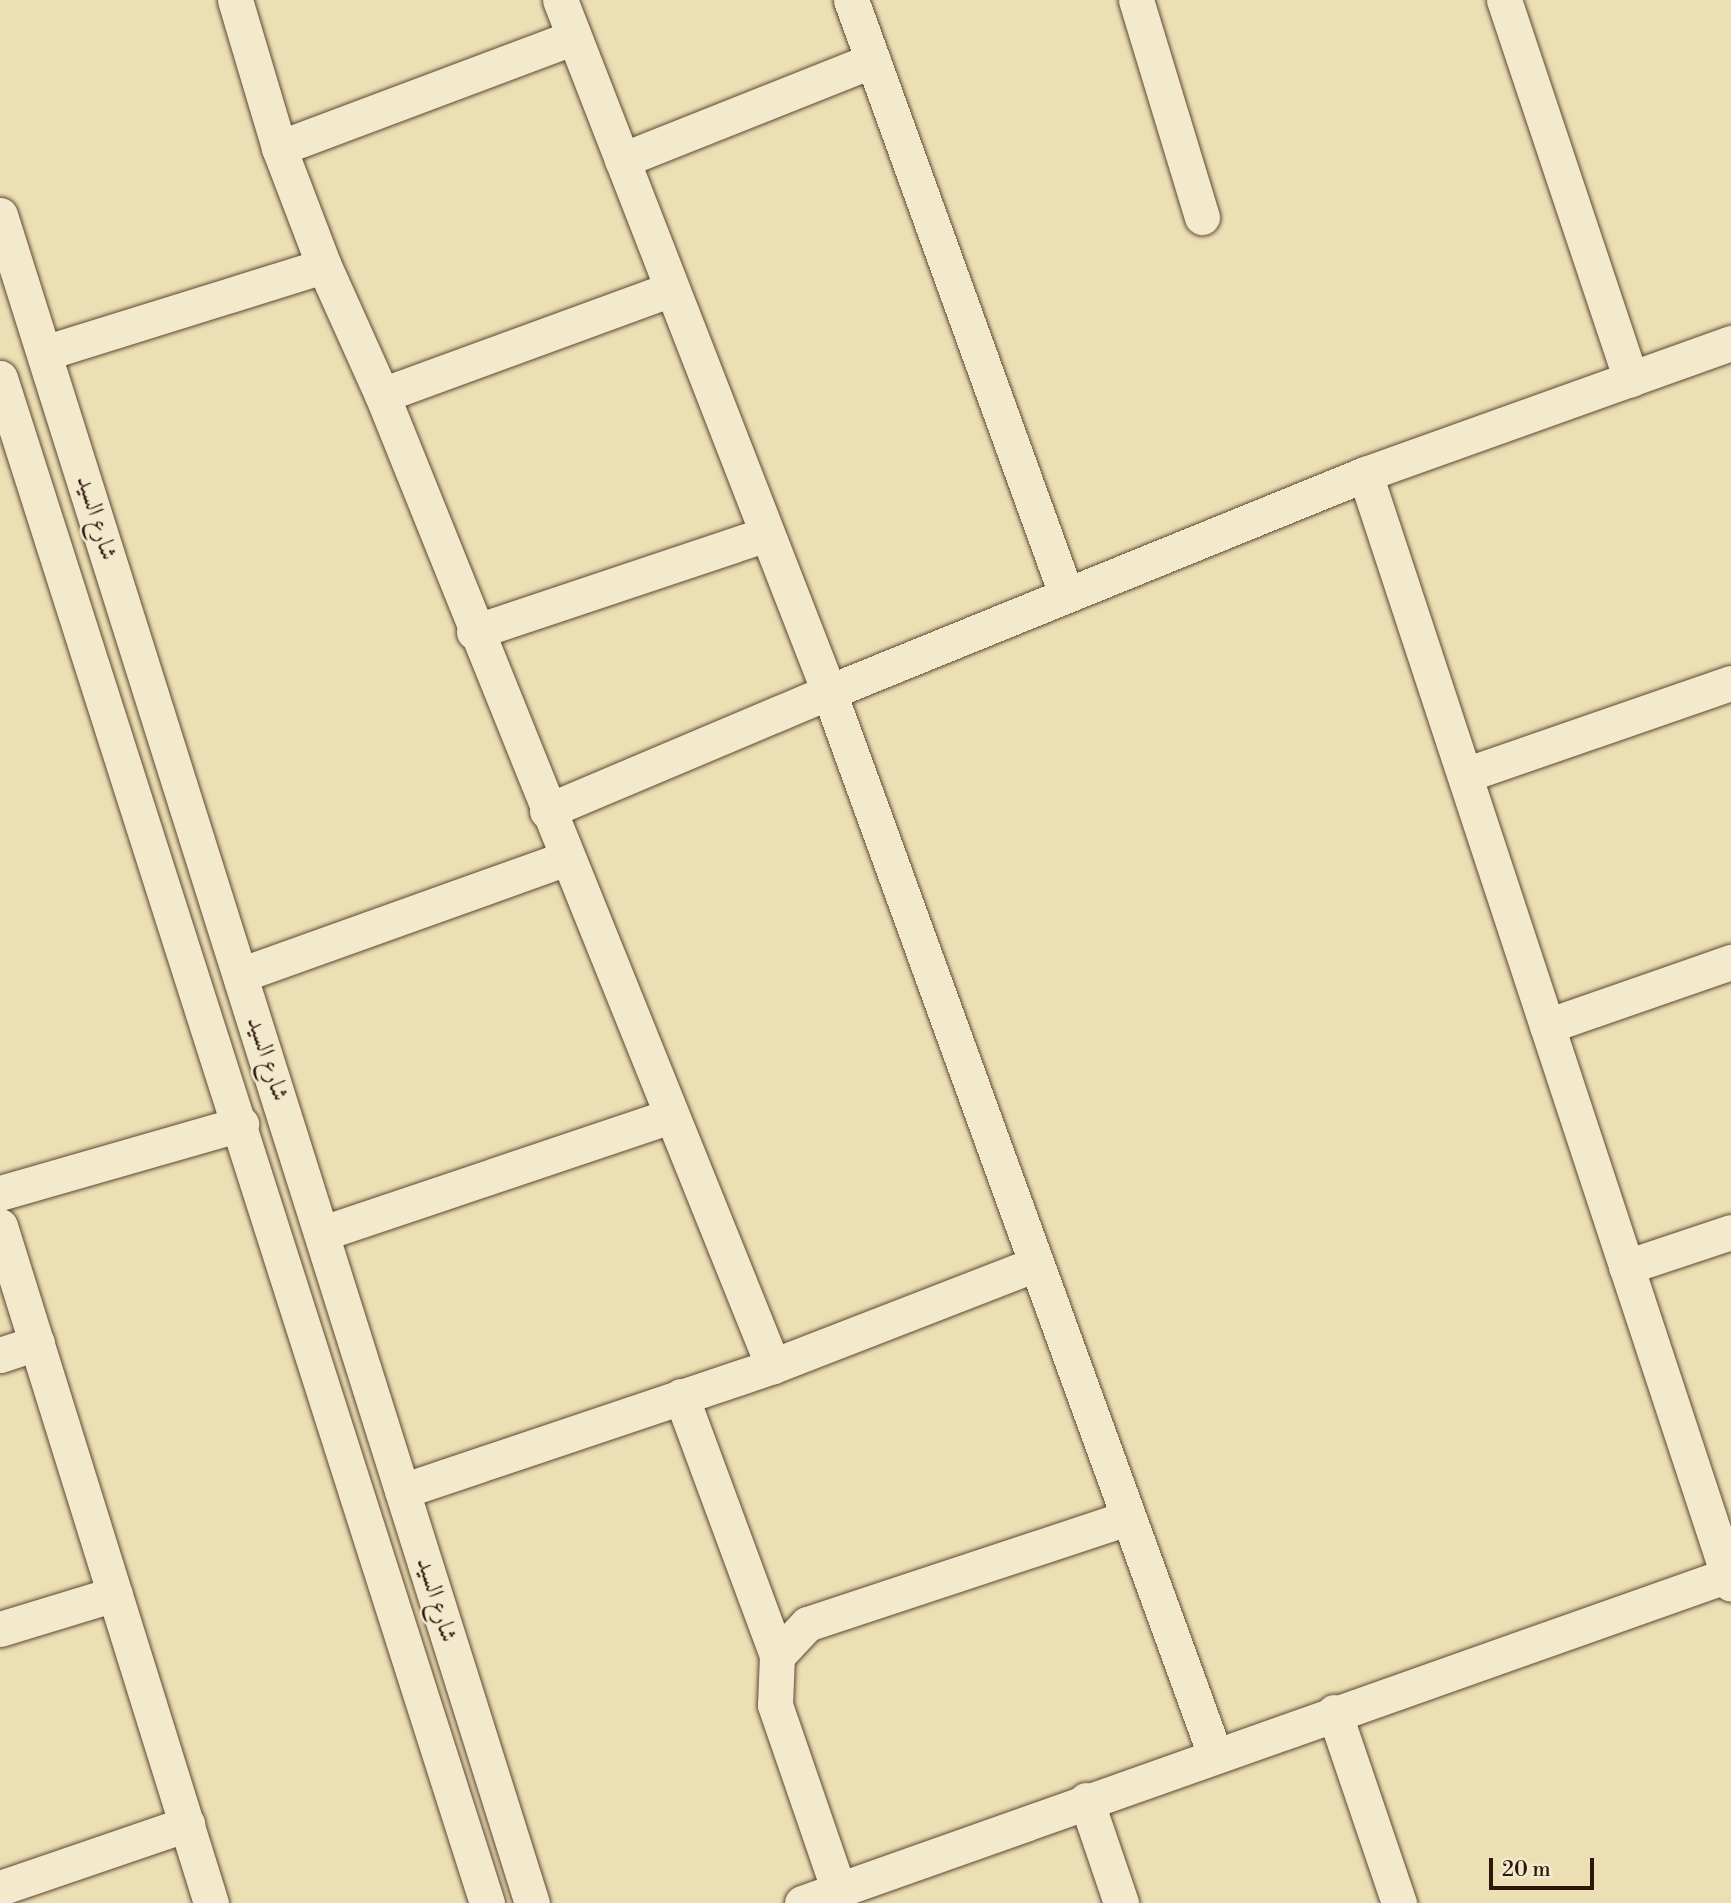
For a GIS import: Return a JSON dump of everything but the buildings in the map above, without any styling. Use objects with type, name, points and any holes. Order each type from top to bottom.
[{"type":"street","points":[[235,0],[279,148],[324,266],[382,396],[474,632],[773,1366]]},
{"type":"street","points":[[560,0],[829,692],[1033,1265],[1215,1755]]},
{"type":"street","points":[[851,0],[1066,594]]},
{"type":"street","points":[[1136,0],[1202,217]]},
{"type":"street","points":[[1504,0],[1630,379]]},
{"type":"street","points":[[279,148],[574,37]]},
{"type":"street","points":[[621,160],[873,60]]},
{"type":"street","name":"شارع السيد","points":[[0,215],[532,1903]]},
{"type":"street","points":[[44,353],[324,266]]},
{"type":"street","points":[[382,396],[671,289]]},
{"type":"street","points":[[547,811],[1066,594],[1365,474],[1731,343]]},
{"type":"street","name":"شارع السيد","points":[[0,378],[178,926],[487,1903]]},
{"type":"street","points":[[802,1903],[1334,1712],[1729,1579],[1721,1519],[1626,1267],[1365,474]]},
{"type":"street","points":[[474,632],[766,534]]},
{"type":"street","points":[[1465,775],[1731,683]]},
{"type":"street","points":[[240,975],[566,858]]},
{"type":"street","points":[[178,926],[219,912]]},
{"type":"street","points":[[1547,1026],[1731,962]]},
{"type":"street","points":[[323,1233],[671,1116]]},
{"type":"street","points":[[0,1193],[241,1124]]},
{"type":"street","points":[[0,1226],[211,1903]]},
{"type":"street","points":[[1626,1267],[1731,1232]]},
{"type":"street","points":[[402,1491],[773,1366],[1033,1265]]},
{"type":"street","points":[[0,1355],[37,1343]]},
{"type":"street","points":[[681,1396],[777,1656],[775,1705],[838,1888]]},
{"type":"street","points":[[777,1656],[807,1624],[1127,1518]]},
{"type":"street","points":[[0,1629],[115,1594]]},
{"type":"street","points":[[1334,1712],[1399,1903]]},
{"type":"street","points":[[1086,1800],[1121,1903]]},
{"type":"street","points":[[0,1888],[187,1824]]}]
